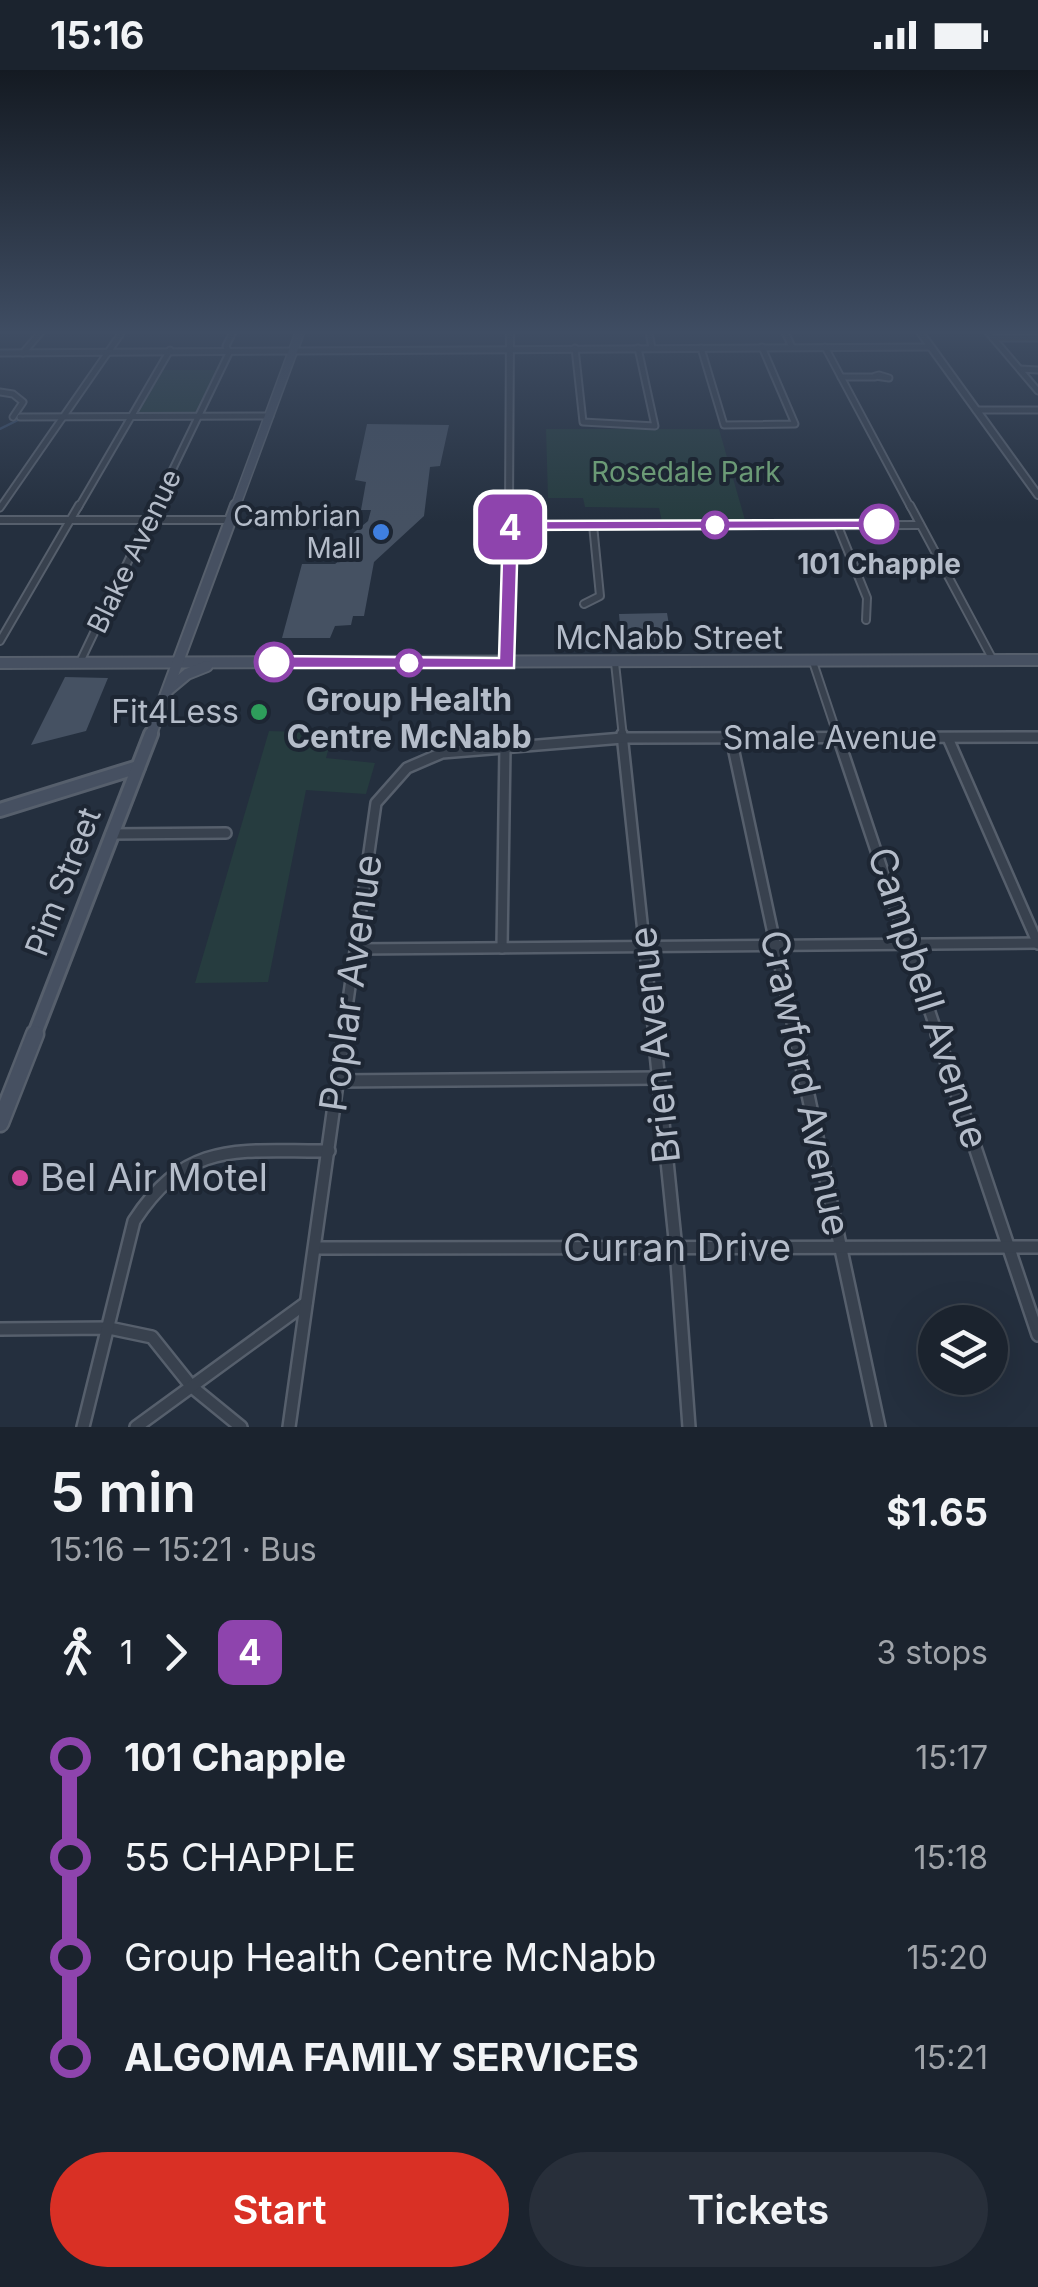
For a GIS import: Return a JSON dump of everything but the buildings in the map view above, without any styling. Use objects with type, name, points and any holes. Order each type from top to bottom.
[{"type":"main road","name":"Pim Street","points":[[0,1123],[277,395]]},
{"type":"main road","name":"McNabb Street","points":[[0,663],[1038,660]]},
{"type":"main road","points":[[168,689],[187,674],[219,662]]},
{"type":"main road","points":[[0,810],[138,767]]},
{"type":"street","points":[[15,395],[23,402],[17,417]]},
{"type":"street","points":[[0,508],[78,395]]},
{"type":"street","points":[[0,640],[144,395]]},
{"type":"street","name":"Blake Avenue","points":[[80,662],[208,395]]},
{"type":"street","points":[[508,664],[510,395]]},
{"type":"street","points":[[579,395],[582,422],[654,426],[648,395]]},
{"type":"street","points":[[715,395],[724,424],[795,424],[783,395]]},
{"type":"street","points":[[851,395],[993,660]]},
{"type":"street","points":[[965,395],[1038,495]]},
{"type":"street","points":[[976,410],[1038,410]]},
{"type":"street","points":[[3,416],[270,416]]},
{"type":"street","points":[[0,520],[232,520]]},
{"type":"street","points":[[838,524],[867,598],[866,620]]},
{"type":"street","points":[[510,526],[920,524]]},
{"type":"street","points":[[584,604],[600,596],[593,526]]},
{"type":"street","name":"Campbell Avenue","points":[[814,662],[1012,1247],[1038,1335]]},
{"type":"street","name":"Brien Avenue","points":[[615,664],[676,1249],[689,1427]]},
{"type":"street","name":"Smale Avenue","points":[[623,738],[1038,738]]},
{"type":"street","name":"Poplar Avenue","points":[[289,1427],[376,803],[406,768],[442,753],[623,738]]},
{"type":"street","name":"Crawford Avenue","points":[[731,738],[879,1427]]},
{"type":"street","points":[[355,949],[1038,943],[948,738]]},
{"type":"street","points":[[502,948],[505,747]]},
{"type":"street","points":[[111,834],[226,833]]},
{"type":"street","points":[[338,1081],[658,1078]]},
{"type":"street","points":[[82,1427],[134,1221],[150,1192],[175,1168],[204,1156],[329,1151]]},
{"type":"street","name":"Curran Drive","points":[[316,1248],[1038,1247]]},
{"type":"street","points":[[136,1427],[308,1302]]},
{"type":"street","points":[[0,1329],[108,1328],[152,1337],[192,1387],[241,1427]]},
{"type":"green space","points":[[148,395],[205,395],[197,414],[137,414]]},
{"type":"green space","name":"Rosedale Park","points":[[546,429],[719,429],[745,520],[662,522],[659,508],[585,507],[583,498],[548,498]]},
{"type":"green space","points":[[269,731],[333,733],[326,758],[375,763],[366,794],[306,790],[268,982],[195,983]]},
{"type":"waterway","points":[[0,429],[18,420]]},
{"type":"bus line","name":"4","points":[[274,662],[508,664],[510,526],[879,524]]},
{"type":"place","name":"101 Chapple","points":[[879,524]]},
{"type":"place","name":"Cambrian Mall","points":[[381,532]]},
{"type":"place","name":"Group Health Centre McNabb","points":[[409,663]]},
{"type":"place","name":"Fit4Less","points":[[259,712]]},
{"type":"place","name":"Bel Air Motel","points":[[20,1178]]}]
